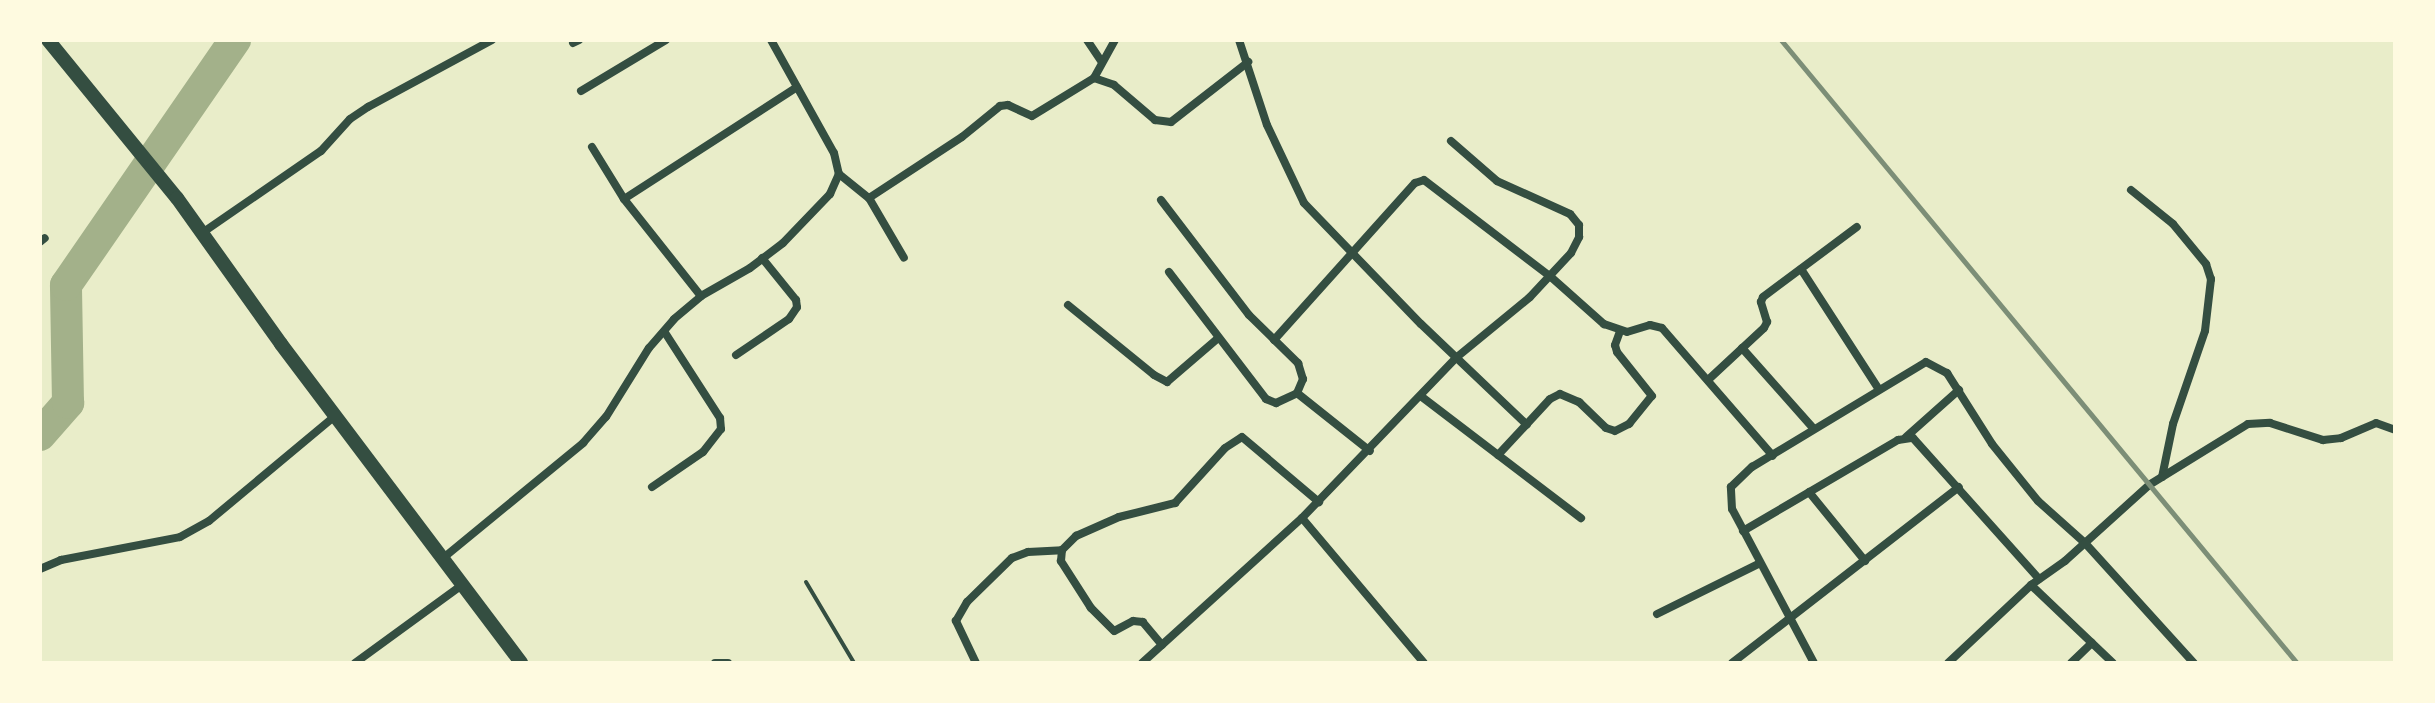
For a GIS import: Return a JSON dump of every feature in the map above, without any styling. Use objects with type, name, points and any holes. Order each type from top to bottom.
[{"type":"highway","points":[[48,40],[177,198],[335,416],[521,663]]},
{"type":"street","points":[[202,233],[321,151],[350,119],[368,107],[492,40]]},
{"type":"street","points":[[581,91],[666,40]]},
{"type":"street","points":[[442,559],[583,443],[606,417],[649,348],[701,296],[783,243],[830,194],[839,174],[834,153],[771,40]]},
{"type":"street","points":[[1087,40],[1101,61]]},
{"type":"street","points":[[869,198],[1000,106],[1008,105],[1032,116],[1094,78],[1115,40]]},
{"type":"street","points":[[1239,40],[1267,125],[1304,203],[1527,425]]},
{"type":"street","points":[[1094,78],[1114,85],[1155,120],[1171,122],[1248,62]]},
{"type":"street","points":[[624,199],[797,87]]},
{"type":"street","points":[[1142,663],[1319,502],[1457,357],[1551,277],[1579,237],[1579,225],[1557,207],[1497,181],[1451,141]]},
{"type":"street","points":[[592,147],[624,199],[701,296]]},
{"type":"street","points":[[839,174],[869,198],[904,258]]},
{"type":"street","points":[[1274,340],[1415,183],[1424,180],[1551,277],[1604,324],[1620,331],[1650,325],[1662,328],[1773,456]]},
{"type":"street","points":[[2131,190],[2173,224],[2206,264],[2211,279],[2205,331],[2173,424],[2162,477]]},
{"type":"street","points":[[1161,200],[1228,289],[1303,371],[1297,393]]},
{"type":"street","points":[[1708,380],[1767,322],[1761,302],[1763,297],[1857,227]]},
{"type":"street","points":[[736,355],[789,319],[797,307],[796,300],[762,258]]},
{"type":"street","points":[[1801,269],[1878,388]]},
{"type":"street","points":[[1169,272],[1217,339],[1266,399],[1276,403],[1286,395],[1297,393],[1370,451]]},
{"type":"street","points":[[1068,305],[1154,375],[1167,382],[1217,339]]},
{"type":"street","points":[[652,487],[703,452],[721,429],[720,418],[664,331]]},
{"type":"street","points":[[1498,455],[1560,394],[1579,402],[1606,428],[1615,431],[1629,424],[1652,396],[1617,352],[1620,331]]},
{"type":"street","points":[[1742,348],[1814,429]]},
{"type":"street","points":[[1814,663],[1732,509],[1731,487],[1740,475],[1878,388],[1926,362],[1940,366],[1959,390],[2017,477],[2085,543],[2194,663]]},
{"type":"street","points":[[1743,531],[1906,437],[1959,390]]},
{"type":"street","points":[[1422,397],[1581,518]]},
{"type":"street","points":[[40,569],[61,560],[180,537],[209,521],[335,416]]},
{"type":"street","points":[[1948,663],[2035,582],[2162,477],[2248,424],[2270,423],[2323,440],[2341,438],[2376,423],[2395,430]]},
{"type":"street","points":[[976,663],[956,621],[967,602],[1012,558],[1028,552],[1062,550],[1094,526],[1175,503],[1225,448],[1242,437],[1319,502]]},
{"type":"street","points":[[1906,437],[1921,443],[2035,582],[2113,663]]},
{"type":"street","points":[[1732,663],[1959,487]]},
{"type":"street","points":[[1809,492],[1865,561]]},
{"type":"street","points":[[1302,518],[1424,663]]},
{"type":"street","points":[[1062,550],[1061,561],[1067,574],[1110,628],[1119,630],[1138,620],[1162,645]]},
{"type":"street","points":[[1657,614],[1760,563]]},
{"type":"street","points":[[355,663],[462,585]]},
{"type":"street","points":[[2071,663],[2092,643]]},
{"type":"street","points":[[715,663],[728,663]]},
{"type":"lane","points":[[806,582],[854,663]]},
{"type":"waterway","points":[[40,435],[68,403],[66,285],[235,40]]},
{"type":"railway","points":[[1781,40],[2297,663]]}]
